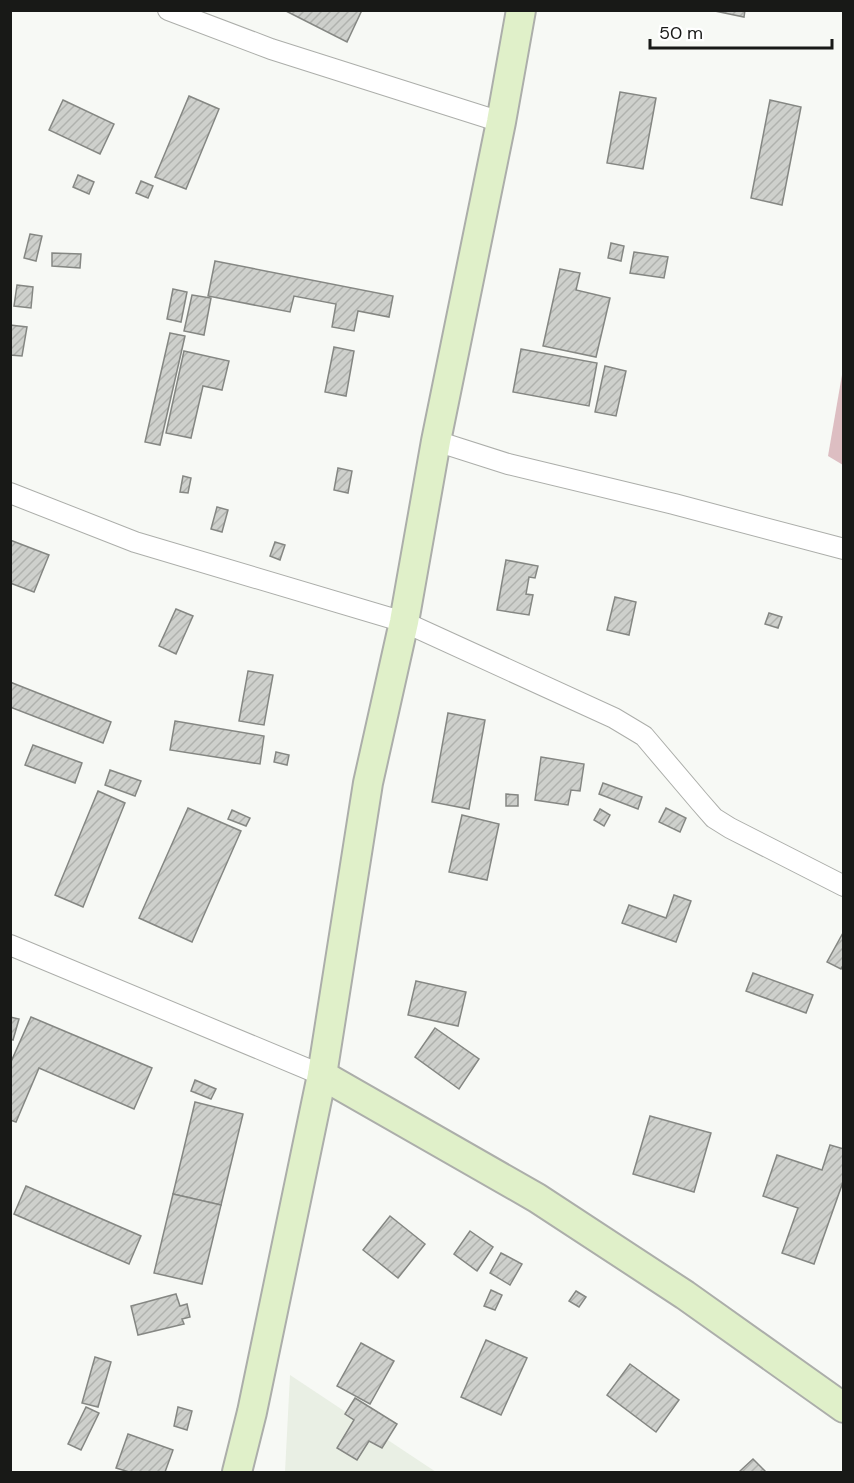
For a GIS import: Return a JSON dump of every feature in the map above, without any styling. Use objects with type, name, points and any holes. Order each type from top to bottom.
[{"type":"main road","points":[[237,1473],[252,1413],[322,1075],[368,783],[404,622],[436,441],[501,122],[521,10]]},
{"type":"main road","points":[[322,1075],[537,1198],[685,1295],[843,1408]]},
{"type":"street","points":[[168,10],[272,49],[501,122]]},
{"type":"street","points":[[436,441],[508,464],[674,504],[843,549]]},
{"type":"street","points":[[10,493],[135,542],[404,622],[614,718],[644,736],[714,818],[843,886]]},
{"type":"street","points":[[10,945],[322,1075]]},
{"type":"shaded area","points":[[843,369],[843,465],[828,456]]},
{"type":"shaded area","points":[[290,1375],[436,1472],[285,1472]]},
{"type":"building","points":[[284,10],[362,10],[347,42]]},
{"type":"building","points":[[710,10],[745,10],[744,17]]},
{"type":"building","points":[[620,92],[656,98],[643,169],[607,163]]},
{"type":"building","points":[[189,96],[219,109],[186,189],[155,177]]},
{"type":"building","points":[[63,100],[114,124],[100,154],[49,130]]},
{"type":"building","points":[[770,100],[801,107],[782,205],[751,198]]},
{"type":"building","points":[[78,175],[94,182],[89,194],[73,187]]},
{"type":"building","points":[[141,181],[153,186],[148,198],[136,193]]},
{"type":"building","points":[[30,234],[42,236],[36,261],[24,258]]},
{"type":"building","points":[[611,243],[624,246],[621,261],[608,258]]},
{"type":"building","points":[[634,252],[668,257],[664,278],[630,273]]},
{"type":"building","points":[[52,253],[81,254],[80,268],[52,266]]},
{"type":"building","points":[[215,261],[393,296],[389,317],[358,311],[354,331],[332,327],[336,304],[294,296],[290,312],[208,296]]},
{"type":"building","points":[[560,269],[580,273],[576,290],[610,298],[596,357],[543,346]]},
{"type":"building","points":[[17,285],[33,287],[31,308],[14,306]]},
{"type":"building","points":[[173,289],[187,292],[181,322],[167,319]]},
{"type":"building","points":[[192,295],[211,298],[204,335],[184,331]]},
{"type":"building","points":[[10,325],[27,327],[22,356],[10,355]]},
{"type":"building","points":[[170,333],[185,336],[160,445],[145,442]]},
{"type":"building","points":[[334,347],[354,351],[346,396],[325,392]]},
{"type":"building","points":[[521,349],[597,363],[589,406],[513,392]]},
{"type":"building","points":[[184,351],[229,361],[222,390],[203,386],[191,438],[166,433]]},
{"type":"building","points":[[605,366],[626,371],[616,416],[595,412]]},
{"type":"building","points":[[338,468],[352,471],[348,493],[334,490]]},
{"type":"building","points":[[183,476],[191,478],[188,493],[180,492]]},
{"type":"building","points":[[217,507],[228,510],[222,532],[211,529]]},
{"type":"building","points":[[10,540],[49,555],[34,592],[10,583]]},
{"type":"building","points":[[275,542],[285,545],[280,560],[270,556]]},
{"type":"building","points":[[506,560],[538,566],[535,578],[529,577],[526,594],[533,595],[529,615],[497,610]]},
{"type":"building","points":[[615,597],[636,602],[629,635],[607,630]]},
{"type":"building","points":[[176,609],[193,616],[176,654],[159,646]]},
{"type":"building","points":[[769,613],[782,617],[778,628],[765,624]]},
{"type":"building","points":[[248,671],[273,675],[264,725],[239,721]]},
{"type":"building","points":[[10,682],[111,722],[103,743],[10,707]]},
{"type":"building","points":[[448,713],[485,720],[469,809],[432,802]]},
{"type":"building","points":[[175,721],[264,736],[260,764],[170,750]]},
{"type":"building","points":[[33,745],[82,763],[75,783],[25,765]]},
{"type":"building","points":[[276,752],[289,755],[287,765],[274,762]]},
{"type":"building","points":[[541,757],[584,764],[580,791],[571,790],[568,805],[535,800]]},
{"type":"building","points":[[110,770],[141,781],[135,796],[105,785]]},
{"type":"building","points":[[603,783],[642,797],[638,809],[599,794]]},
{"type":"building","points":[[98,791],[125,803],[83,907],[55,895]]},
{"type":"building","points":[[506,794],[518,795],[518,806],[506,806]]},
{"type":"building","points":[[188,808],[241,831],[192,942],[139,918]]},
{"type":"building","points":[[666,808],[686,818],[680,832],[659,822]]},
{"type":"building","points":[[600,809],[610,815],[604,826],[594,820]]},
{"type":"building","points":[[232,810],[250,818],[246,826],[228,819]]},
{"type":"building","points":[[462,815],[499,824],[487,880],[449,872]]},
{"type":"building","points":[[674,895],[691,901],[676,942],[622,923],[629,905],[666,918]]},
{"type":"building","points":[[844,931],[844,964],[841,969],[827,962]]},
{"type":"building","points":[[753,973],[813,995],[806,1013],[746,991]]},
{"type":"building","points":[[416,981],[466,992],[458,1026],[408,1015]]},
{"type":"building","points":[[10,1017],[19,1019],[13,1040],[10,1039]]},
{"type":"building","points":[[31,1017],[152,1068],[134,1109],[39,1068],[16,1122],[10,1120],[10,1064]]},
{"type":"building","points":[[435,1028],[479,1059],[459,1089],[415,1057]]},
{"type":"building","points":[[195,1080],[216,1089],[211,1099],[191,1091]]},
{"type":"building","points":[[195,1102],[243,1114],[221,1205],[173,1194]]},
{"type":"building","points":[[650,1116],[711,1133],[694,1192],[633,1174]]},
{"type":"building","points":[[830,1145],[844,1149],[844,1179],[814,1264],[782,1253],[798,1208],[763,1196],[777,1155],[822,1170]]},
{"type":"building","points":[[26,1186],[141,1236],[129,1264],[14,1214]]},
{"type":"building","points":[[173,1194],[221,1205],[202,1284],[154,1273]]},
{"type":"building","points":[[390,1216],[425,1244],[398,1278],[363,1250]]},
{"type":"building","points":[[470,1231],[493,1247],[477,1271],[454,1254]]},
{"type":"building","points":[[501,1253],[522,1264],[510,1285],[490,1273]]},
{"type":"building","points":[[491,1290],[502,1295],[495,1310],[484,1306]]},
{"type":"building","points":[[576,1291],[586,1297],[579,1307],[569,1301]]},
{"type":"building","points":[[176,1294],[180,1306],[187,1304],[190,1317],[182,1319],[184,1324],[138,1335],[131,1306]]},
{"type":"building","points":[[486,1340],[527,1358],[501,1415],[461,1397]]},
{"type":"building","points":[[361,1343],[394,1361],[370,1404],[337,1386]]},
{"type":"building","points":[[95,1357],[111,1362],[98,1407],[82,1403]]},
{"type":"building","points":[[630,1364],[679,1400],[656,1432],[607,1395]]},
{"type":"building","points":[[355,1398],[397,1424],[382,1448],[369,1441],[357,1460],[337,1448],[354,1420],[345,1414]]},
{"type":"building","points":[[86,1407],[99,1413],[81,1450],[68,1444]]},
{"type":"building","points":[[178,1407],[192,1411],[187,1430],[174,1426]]},
{"type":"building","points":[[128,1434],[173,1450],[165,1472],[129,1472],[116,1468]]},
{"type":"building","points":[[753,1459],[766,1472],[739,1472]]}]
